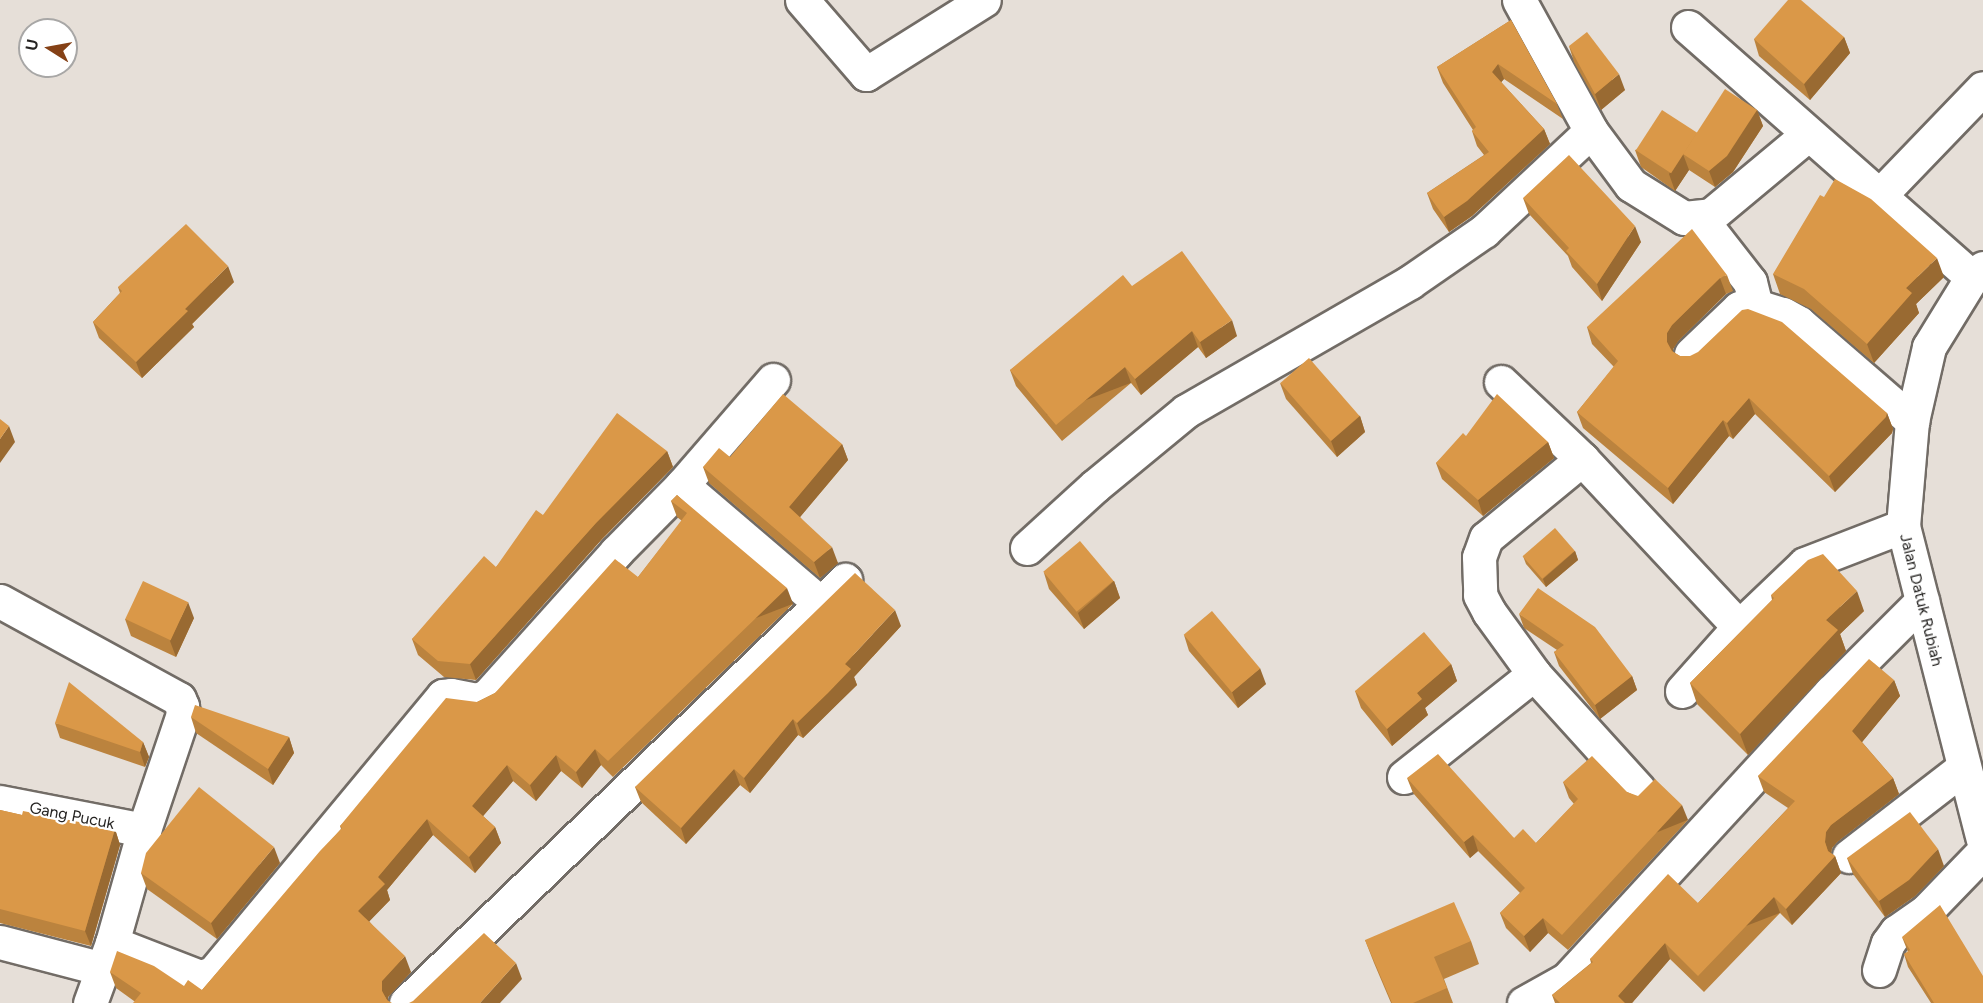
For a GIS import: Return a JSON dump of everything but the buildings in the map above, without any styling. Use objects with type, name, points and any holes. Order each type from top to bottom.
[{"type":"street","points":[[802,0],[866,74],[984,0]]},
{"type":"street","points":[[1520,0],[1592,131],[1631,185],[1683,218],[1700,218],[1719,209],[1807,135]]},
{"type":"street","points":[[1688,27],[1878,196],[1977,273]]},
{"type":"street","points":[[1878,196],[1983,88]]},
{"type":"street","points":[[1027,548],[1095,486],[1186,411],[1410,282],[1484,231],[1592,131]]},
{"type":"street","points":[[1700,218],[1750,282],[1756,306]]},
{"type":"street","name":"Jalan Datuk Rubiah","points":[[1977,273],[1929,347],[1912,421],[1903,526],[1983,839]]},
{"type":"street","points":[[1691,354],[1739,308],[1756,306],[1783,314],[1799,323],[1912,421]]},
{"type":"street","points":[[0,942],[108,956],[200,977],[213,973],[443,696],[451,695],[477,700],[487,696],[616,552],[682,485],[773,380]]},
{"type":"street","points":[[1501,382],[1582,459],[1739,627]]},
{"type":"street","points":[[1582,459],[1486,538],[1479,557],[1480,595],[1489,612],[1534,674],[1639,790]]},
{"type":"street","points":[[682,485],[820,603]]},
{"type":"street","points":[[1682,691],[1739,627],[1805,564],[1903,526]]},
{"type":"street","points":[[406,1003],[845,580]]},
{"type":"street","points":[[0,601],[179,699],[183,714],[144,830],[108,956],[90,1003]]},
{"type":"street","points":[[1527,1003],[1567,979],[1831,692],[1922,601]]},
{"type":"street","points":[[1404,777],[1534,674]]},
{"type":"street","points":[[1849,856],[1964,767]]},
{"type":"street","name":"Gang Pucuk","points":[[0,802],[144,830]]},
{"type":"street","points":[[1879,970],[1888,943],[1896,932],[1927,910],[1983,852]]}]
